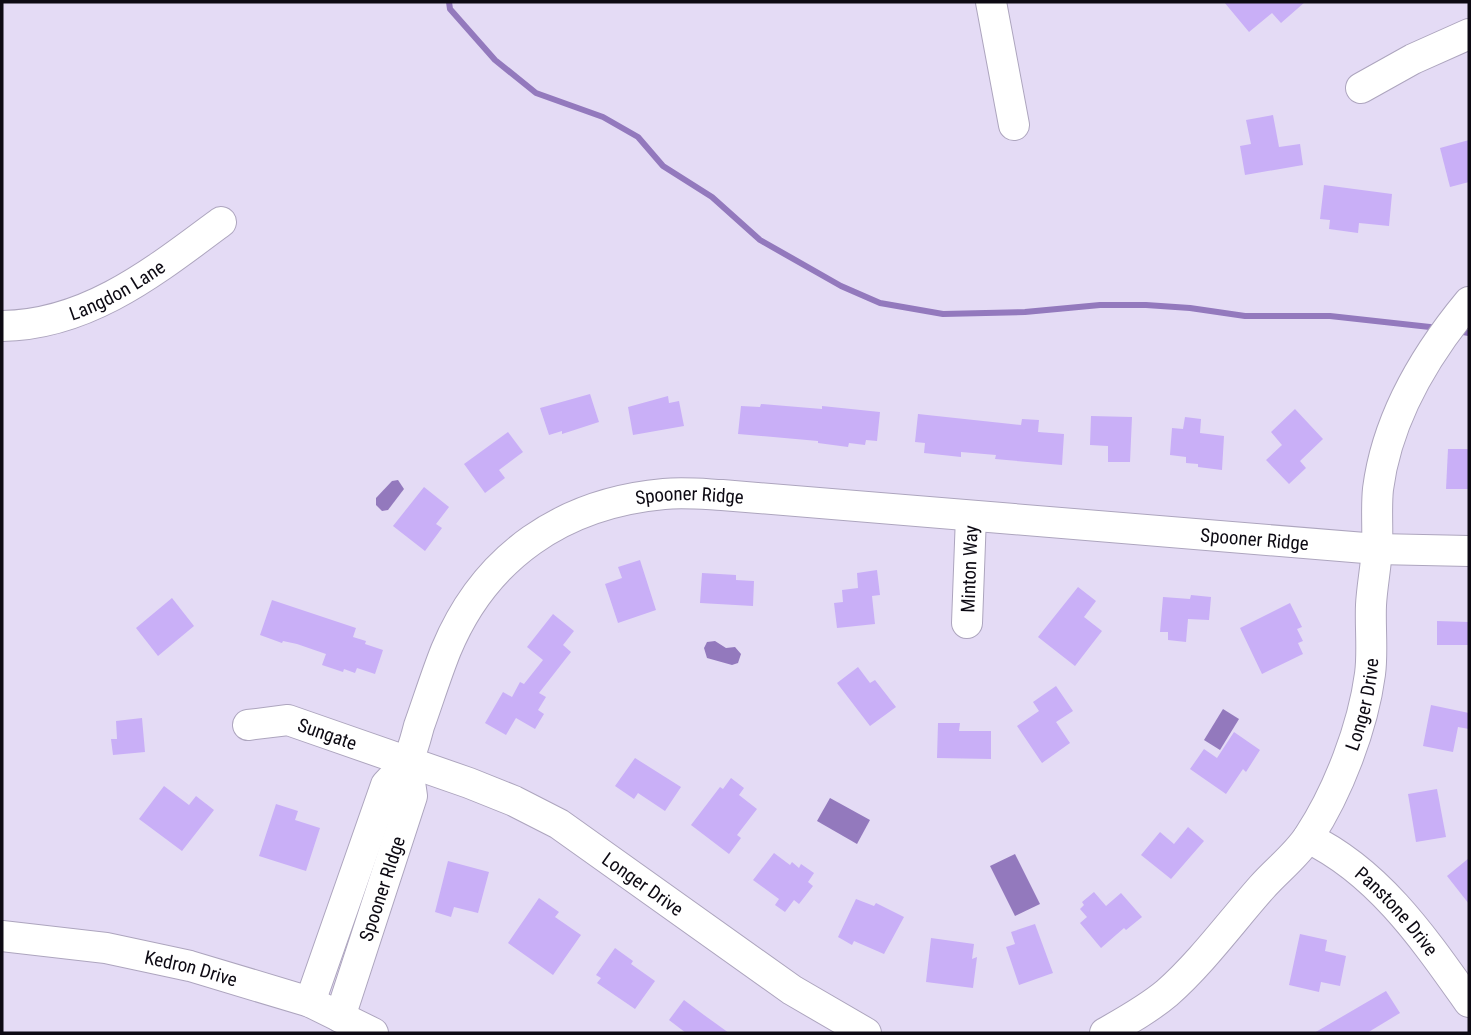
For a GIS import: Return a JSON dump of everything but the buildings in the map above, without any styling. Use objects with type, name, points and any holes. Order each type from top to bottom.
[{"type":"street","points":[[990,2],[1014,125]]},
{"type":"street","points":[[1361,88],[1422,55],[1469,34]]},
{"type":"street","name":"Langdon Lane","points":[[2,326],[55,320],[104,301],[151,274],[221,222]]},
{"type":"street","name":"Longer Drive","points":[[1105,1033],[1132,1018],[1166,993],[1196,964],[1266,882],[1308,838],[1344,768],[1361,718],[1370,673],[1378,490],[1393,432],[1411,385],[1457,317]]},
{"type":"street","name":"Spooner Ridge","points":[[310,1003],[386,785],[407,761],[460,620],[479,590],[519,550],[565,519],[613,501],[666,493],[722,495],[1377,550],[1469,551]]},
{"type":"street","name":"Minton Way","points":[[967,623],[971,516]]},
{"type":"street","name":"Sungate","points":[[248,725],[288,720],[407,761]]},
{"type":"street","name":"Longer Drive","points":[[407,761],[503,797],[559,824],[792,990],[866,1033]]},
{"type":"street","name":"Spooner RIdge","points":[[340,1017],[412,796],[407,761]]},
{"type":"street","name":"Panstone Drive","points":[[1308,838],[1335,850],[1392,900],[1469,1002]]},
{"type":"street","name":"Kedron Drive","points":[[2,936],[93,946],[248,982],[310,1003],[373,1033]]},
{"type":"shaded area","points":[[398,480],[404,489],[388,510],[382,511],[376,505],[376,498],[392,481]]},
{"type":"shaded area","points":[[715,641],[726,648],[735,647],[741,654],[738,663],[732,665],[707,658],[704,648],[707,642]]},
{"type":"shaded area","points":[[1223,709],[1239,719],[1220,750],[1204,740]]},
{"type":"shaded area","points":[[830,798],[870,820],[857,844],[817,821]]},
{"type":"shaded area","points":[[1015,854],[1040,904],[1015,916],[990,866]]},
{"type":"waterway","points":[[449,2],[450,9],[495,60],[536,93],[603,117],[638,137],[663,166],[712,197],[760,240],[841,286],[880,303],[943,314],[1146,305],[1245,316],[1330,316],[1439,328]]},
{"type":"waterway","points":[[1456,331],[1469,333]]}]
